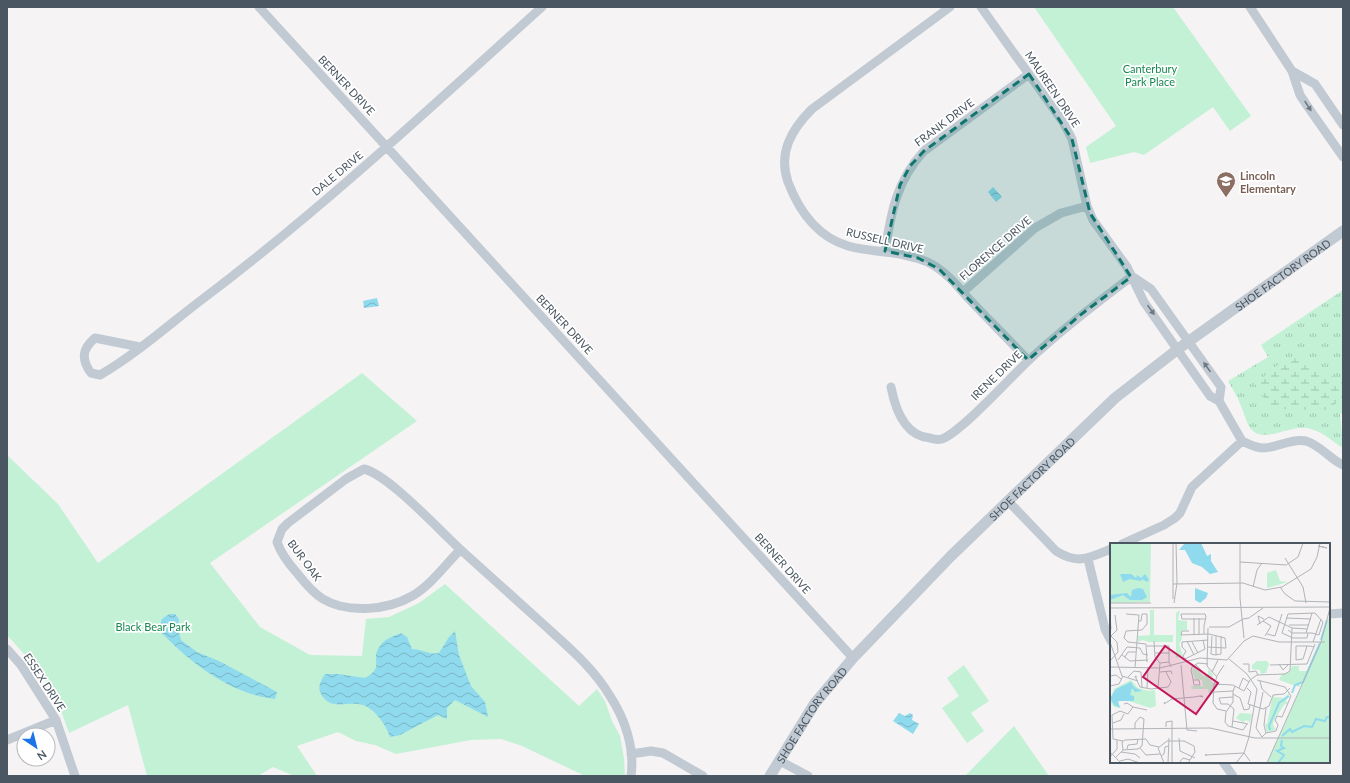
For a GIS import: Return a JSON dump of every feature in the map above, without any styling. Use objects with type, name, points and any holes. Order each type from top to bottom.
[{"type":"street","name":"BERNER DRIVE","points":[[259,7],[388,146],[541,317],[853,658]]},
{"type":"street","name":"DALE DRIVE","points":[[140,347],[95,338],[88,344],[84,355],[85,364],[91,373],[100,375],[140,347],[240,271],[388,146],[542,7]]},
{"type":"street","name":"RUSSELL DRIVE","points":[[950,7],[812,109],[800,121],[789,138],[785,151],[784,162],[792,193],[817,229],[829,238],[849,247],[885,251],[918,258],[939,268],[1028,360]]},
{"type":"street","name":"MAUREEN DRIVE","points":[[981,7],[1063,122],[1072,139],[1087,206],[1093,220],[1127,267],[1144,302],[1210,396],[1219,401],[1242,441]]},
{"type":"street","points":[[1250,7],[1292,71],[1300,95],[1343,157]]},
{"type":"street","points":[[1292,71],[1315,84],[1343,125]]},
{"type":"street","name":"FRANK DRIVE","points":[[885,251],[900,185],[910,166],[924,151],[1029,74]]},
{"type":"street","name":"FLORENCE DRIVE","points":[[963,292],[1034,228],[1061,213],[1087,206]]},
{"type":"street","name":"SHOE FACTORY ROAD","points":[[770,776],[815,703],[853,658],[951,556],[1115,398],[1178,349],[1343,231]]},
{"type":"street","name":"MAUREEN DRIVE","points":[[1131,277],[1151,289],[1189,341],[1221,387],[1219,401]]},
{"type":"street","name":"IRENE DRIVE","points":[[891,387],[895,408],[909,430],[924,438],[941,439],[956,430],[1028,360],[1079,316],[1131,277]]},
{"type":"street","points":[[1124,543],[1164,526],[1175,518],[1180,513],[1192,487],[1242,441],[1262,448],[1292,441],[1307,442],[1316,446],[1335,461],[1343,465]]},
{"type":"street","name":"BUR OAK","points":[[460,550],[425,587],[412,596],[390,606],[364,608],[336,604],[323,599],[313,591],[294,570],[277,542],[282,529],[288,523],[346,479],[364,469],[373,471],[382,477],[460,550],[556,636],[598,678],[620,712],[632,754],[632,776]]},
{"type":"street","points":[[1008,502],[1056,551],[1069,558],[1088,559],[1110,549]]},
{"type":"street","points":[[1088,559],[1105,629],[1110,639]]},
{"type":"street","points":[[1330,614],[1343,613]]},
{"type":"street","name":"ESSEX DRIVE","points":[[7,649],[21,665],[56,720],[75,776]]},
{"type":"street","points":[[7,740],[56,720]]},
{"type":"street","points":[[632,754],[651,751],[664,753],[702,776]]},
{"type":"street","points":[[780,761],[808,776]]},
{"type":"street","points":[[1224,763],[1233,776]]},
{"type":"highlighted area","points":[[1029,74],[1072,139],[1090,213],[1131,277],[1079,316],[1028,360],[939,269],[918,258],[885,251],[900,185],[910,166],[924,151]]},
{"type":"green space","name":"Canterbury Park Place","points":[[1034,7],[1173,7],[1251,116],[1230,131],[1213,107],[1144,155],[1134,152],[1090,163],[1086,147],[1116,126]]},
{"type":"green space","points":[[1343,290],[1343,413],[1340,414],[1343,445],[1341,447],[1320,433],[1306,428],[1264,435],[1253,431],[1249,426],[1234,390],[1228,381],[1268,357],[1261,345]]},
{"type":"green space","points":[[1294,358],[1306,363],[1317,372],[1342,379],[1343,401],[1326,410],[1271,409],[1255,384],[1280,363]]},
{"type":"green space","name":"Black Bear Park","points":[[362,373],[417,421],[210,563],[260,627],[310,655],[362,656],[366,619],[389,617],[419,603],[445,584],[579,706],[597,689],[605,701],[612,721],[620,736],[624,758],[625,776],[585,776],[522,746],[501,739],[471,740],[396,754],[375,745],[356,741],[338,732],[297,746],[317,776],[294,776],[273,767],[258,776],[147,776],[128,705],[69,733],[59,705],[41,673],[7,635],[7,455],[58,504],[98,563]]},
{"type":"green space","points":[[964,665],[989,701],[971,713],[984,731],[967,743],[942,708],[959,696],[947,678]]},
{"type":"green space","points":[[1014,726],[1049,776],[965,776]]},
{"type":"water","points":[[993,187],[1002,197],[996,202],[988,192]]},
{"type":"water","points":[[377,298],[379,306],[364,308],[363,301]]},
{"type":"water","points":[[169,614],[175,614],[179,619],[178,628],[181,640],[197,652],[219,661],[277,692],[275,699],[258,696],[226,683],[210,674],[182,653],[158,629],[162,619]]},
{"type":"water","points":[[455,631],[459,655],[471,686],[485,702],[488,717],[455,700],[447,708],[447,719],[438,715],[400,735],[390,737],[380,718],[372,710],[363,705],[357,704],[330,703],[321,694],[319,686],[325,674],[338,674],[365,678],[371,674],[376,667],[377,651],[384,641],[392,637],[401,633],[407,637],[412,649],[429,653],[439,653],[449,637]]},
{"type":"water","points":[[899,713],[905,716],[910,713],[913,715],[912,720],[919,724],[913,734],[893,721]]},
{"type":"place","name":"Lincoln Elementary","points":[[1226,198]]}]
